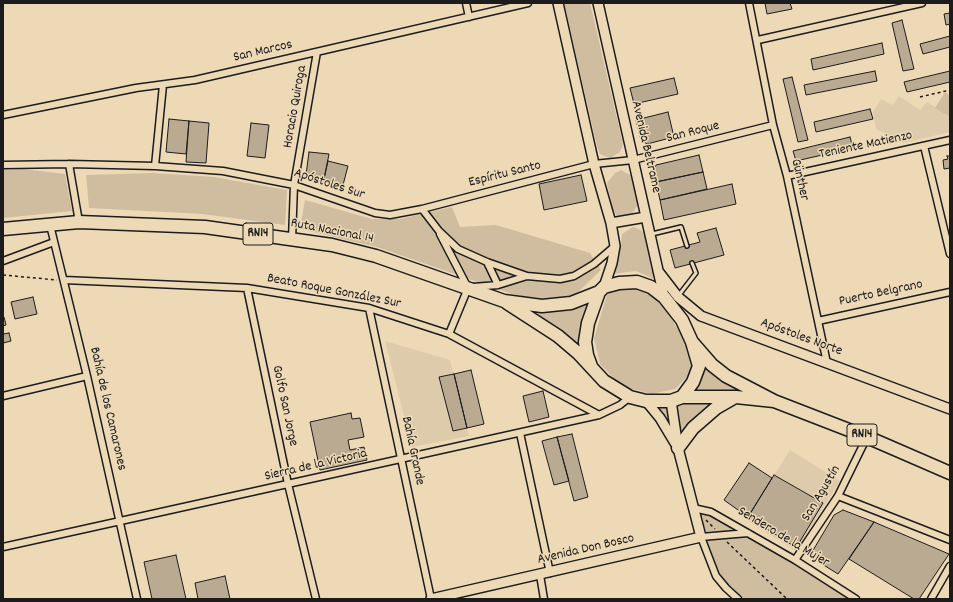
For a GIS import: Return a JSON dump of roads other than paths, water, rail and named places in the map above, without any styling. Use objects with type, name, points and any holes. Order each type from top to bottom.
[{"type":"highway","name":"Ruta Nacional 14","points":[[3,229],[79,222],[205,227],[292,239],[332,245],[376,256],[504,301],[542,306],[571,303],[601,289],[619,283],[637,282],[651,287],[664,297],[682,320],[692,342],[699,366],[693,382],[676,399]]},
{"type":"highway","name":"Ruta Nacional 14","points":[[593,370],[587,356],[585,342],[588,323],[601,289]]},
{"type":"highway","name":"Ruta Nacional 14","points":[[504,301],[558,336],[578,353],[604,381],[630,397],[646,401],[736,396],[774,401]]},
{"type":"highway","name":"Ruta Nacional 14","points":[[692,342],[726,376],[774,401],[867,437],[950,472]]},
{"type":"highway","points":[[678,448],[693,428],[716,408],[736,396]]},
{"type":"main road","points":[[558,3],[594,164],[611,223],[615,246],[612,262],[601,289]]},
{"type":"main road","name":"Avenida Beltrame","points":[[598,3],[664,297]]},
{"type":"main road","points":[[611,223],[646,217]]},
{"type":"main road","name":"Apóstoles Norte","points":[[658,271],[678,297],[701,316],[950,409]]},
{"type":"main road","points":[[676,399],[678,448],[701,537]]},
{"type":"main road","points":[[646,401],[660,418],[678,448]]},
{"type":"main road","name":"Avenida Don Bosco","points":[[431,599],[550,573],[701,537]]},
{"type":"street","points":[[466,3],[469,17]]},
{"type":"street","name":"San Marcos","points":[[3,115],[136,88],[195,80],[528,3]]},
{"type":"street","name":"Günther","points":[[749,3],[758,40],[773,125],[787,176],[827,363]]},
{"type":"street","points":[[758,40],[922,3]]},
{"type":"street","name":"Horacio Quiroga","points":[[292,239],[294,185],[318,52]]},
{"type":"street","points":[[155,166],[163,85]]},
{"type":"street","name":"San Roque","points":[[594,164],[633,160],[773,125]]},
{"type":"street","name":"Teniente Matienzo","points":[[787,176],[950,140]]},
{"type":"street","points":[[924,146],[950,254]]},
{"type":"street","points":[[69,164],[79,222]]},
{"type":"street","name":"Apóstoles Sur","points":[[3,165],[69,164],[155,166],[223,171],[294,185],[375,213],[390,215],[422,209]]},
{"type":"street","name":"Espíritu Santo","points":[[422,209],[594,164]]},
{"type":"street","points":[[422,209],[439,231],[458,248],[487,262],[526,276],[560,279],[574,276],[594,264],[615,246]]},
{"type":"street","name":"Bahía de los Camarones","points":[[50,224],[87,376],[137,599]]},
{"type":"street","points":[[439,231],[468,288],[449,334]]},
{"type":"street","points":[[3,261],[54,242]]},
{"type":"street","points":[[487,262],[498,285]]},
{"type":"street","points":[[468,288],[498,285],[526,276]]},
{"type":"street","name":"Beato Roque González Sur","points":[[64,280],[247,288],[369,308],[408,319],[449,334],[599,415]]},
{"type":"street","name":"Golfo San Jorge","points":[[247,288],[288,484],[316,599]]},
{"type":"street","name":"Puerto Belgrano","points":[[818,320],[950,292]]},
{"type":"street","name":"Bahía Grande","points":[[369,308],[431,599]]},
{"type":"street","points":[[3,396],[87,376]]},
{"type":"street","name":"Sierra de la Victoria","points":[[3,547],[599,415],[620,405],[630,397]]},
{"type":"street","points":[[520,433],[550,573]]},
{"type":"street","name":"San Agustín","points":[[795,560],[838,496],[867,437]]},
{"type":"street","points":[[838,496],[950,540]]},
{"type":"street","name":"Sendero de la Mujer","points":[[693,508],[711,512],[795,560],[856,599]]},
{"type":"street","name":"Avenida Don Bosco","points":[[701,537],[748,533]]},
{"type":"street","points":[[701,537],[716,576],[738,599]]},
{"type":"street","points":[[931,599],[950,566]]},
{"type":"street","points":[[540,575],[544,599]]},
{"type":"lane","points":[[650,235],[682,227],[687,246]]},
{"type":"lane","points":[[678,297],[696,273],[692,263]]}]
